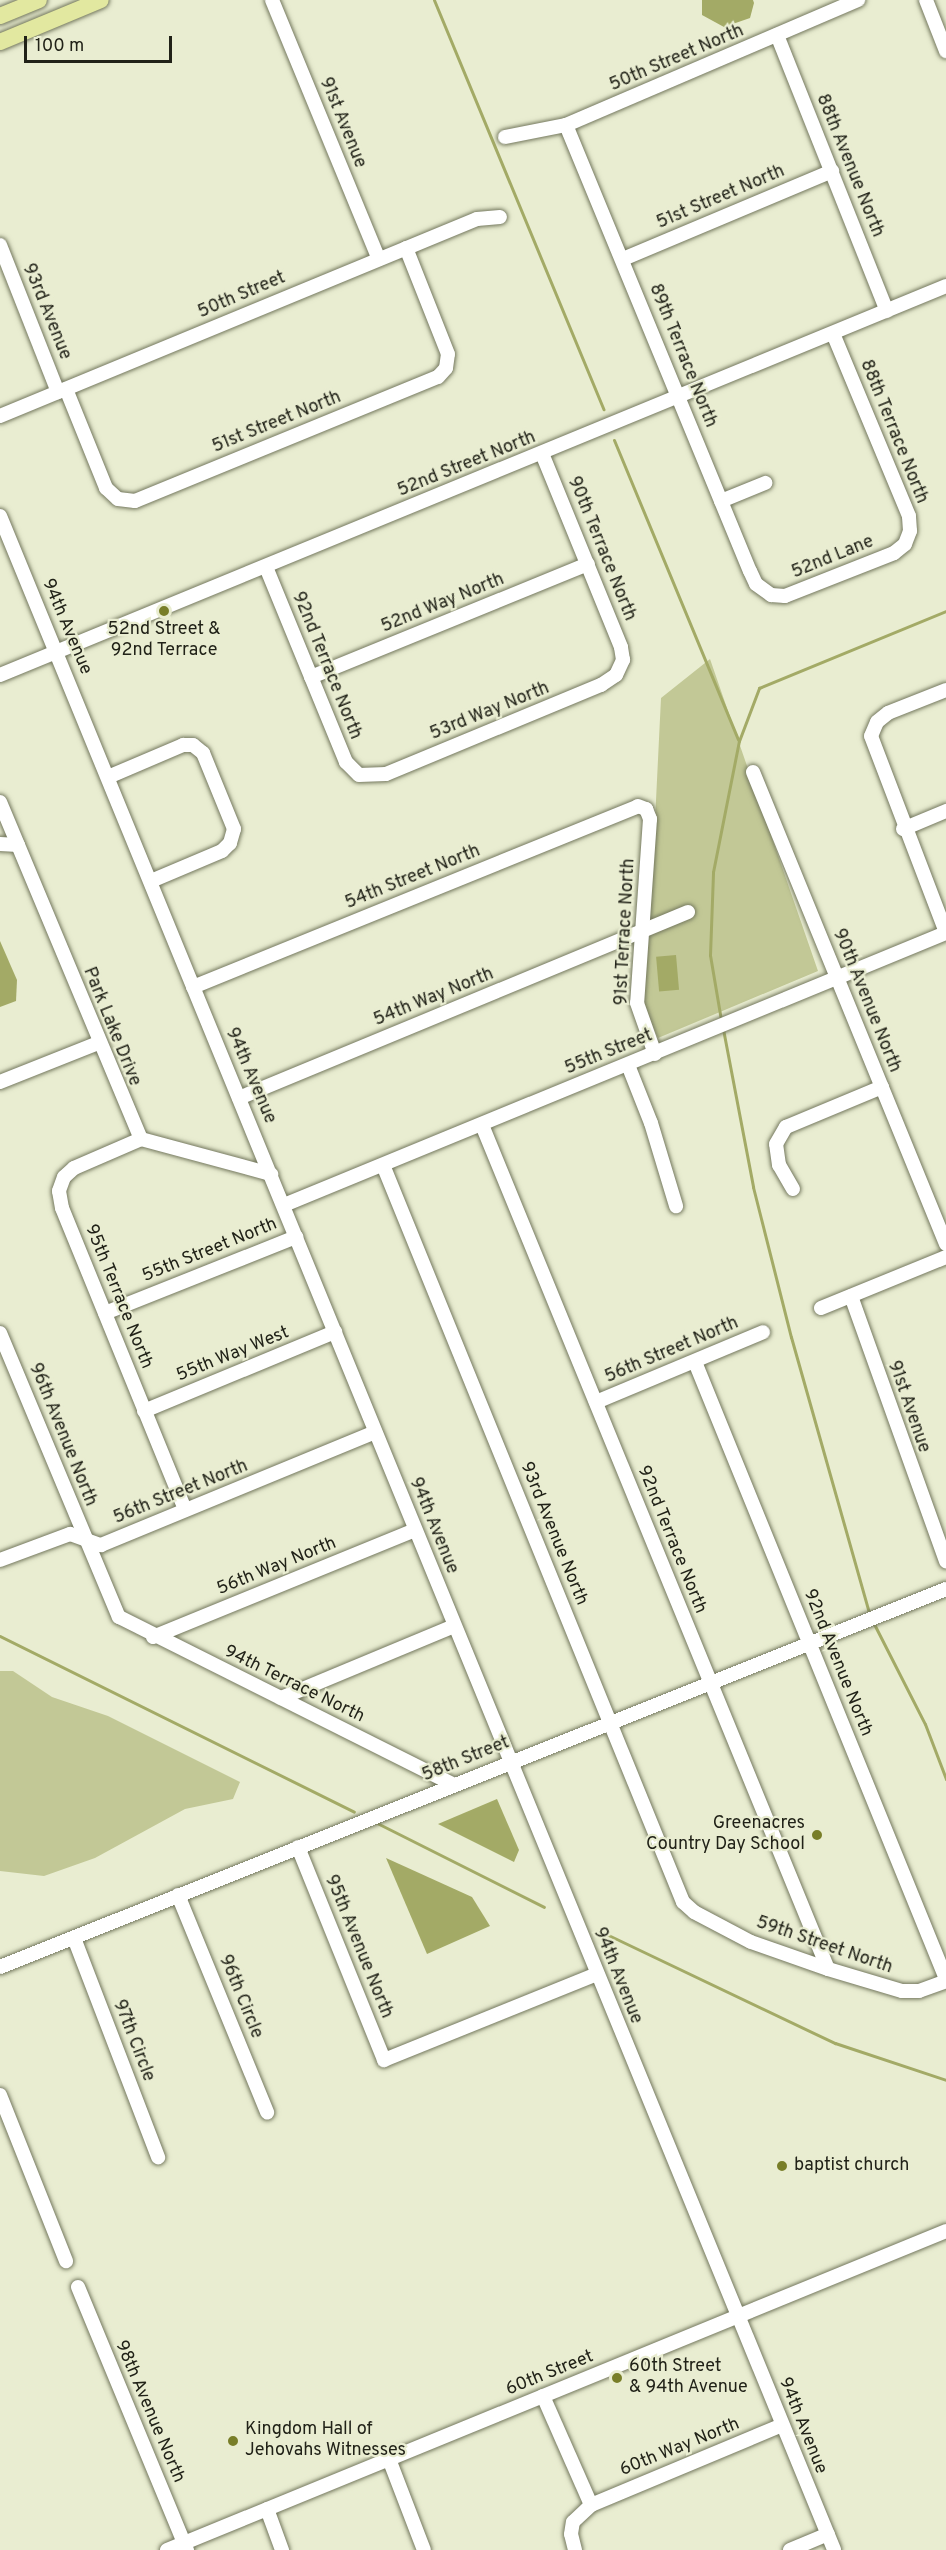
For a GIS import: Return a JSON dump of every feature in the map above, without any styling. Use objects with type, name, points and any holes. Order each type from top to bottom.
[{"type":"main road","points":[[0,16],[39,0]]},
{"type":"main road","points":[[0,42],[101,0]]},
{"type":"street","name":"91st Avenue","points":[[272,0],[379,259]]},
{"type":"street","name":"50th Street North","points":[[505,137],[566,125],[858,0]]},
{"type":"street","points":[[926,0],[946,51]]},
{"type":"street","name":"88th Avenue North","points":[[777,35],[887,310]]},
{"type":"street","name":"89th Terrace North","points":[[566,125],[756,584],[771,595]]},
{"type":"street","name":"51st Street North","points":[[623,259],[832,171]]},
{"type":"street","name":"50th Street","points":[[0,416],[477,219],[500,217]]},
{"type":"street","name":"93rd Avenue","points":[[0,246],[106,488],[118,500]]},
{"type":"street","name":"51st Street North","points":[[118,500],[135,501],[438,377],[446,368],[448,354],[406,248]]},
{"type":"street","name":"52nd Street North","points":[[0,675],[946,286]]},
{"type":"street","name":"88th Terrace North","points":[[833,333],[909,516],[910,531],[905,544]]},
{"type":"street","name":"90th Terrace North","points":[[542,453],[588,564],[623,660]]},
{"type":"street","points":[[721,501],[765,483]]},
{"type":"street","name":"94th Avenue","points":[[2,525],[57,652],[834,2550]]},
{"type":"street","name":"52nd Lane","points":[[771,595],[785,596],[905,544]]},
{"type":"street","name":"52nd Way North","points":[[311,677],[588,564]]},
{"type":"street","name":"92nd Terrace North","points":[[266,567],[346,762],[359,775]]},
{"type":"street","name":"53rd Way North","points":[[359,775],[386,774],[601,685],[616,675],[623,660]]},
{"type":"street","points":[[946,690],[888,713],[877,722],[871,736],[903,829],[946,932]]},
{"type":"street","points":[[108,777],[183,745],[192,745],[202,753],[234,829],[230,843],[222,851],[151,881]]},
{"type":"street","name":"90th Avenue North","points":[[753,772],[946,1244]]},
{"type":"street","name":"Park Lake Drive","points":[[0,802],[98,1043],[141,1139]]},
{"type":"street","name":"54th Street North","points":[[193,987],[638,806],[646,809]]},
{"type":"street","name":"91st Terrace North","points":[[646,809],[650,819],[637,1003],[654,1054]]},
{"type":"street","points":[[903,829],[946,811]]},
{"type":"street","points":[[0,844],[18,844]]},
{"type":"street","name":"54th Way North","points":[[239,1098],[688,912]]},
{"type":"street","name":"55th Street","points":[[284,1205],[838,980],[946,932]]},
{"type":"street","points":[[0,1082],[98,1043]]},
{"type":"street","points":[[628,1065],[651,1123],[676,1206]]},
{"type":"street","points":[[794,1189],[779,1165],[776,1144],[786,1126],[882,1087]]},
{"type":"street","name":"92nd Terrace North","points":[[482,1125],[828,1969]]},
{"type":"street","points":[[141,1139],[271,1174]]},
{"type":"street","name":"95th Terrace North","points":[[141,1139],[74,1168],[63,1176],[59,1191],[62,1208],[185,1510]]},
{"type":"street","name":"93rd Avenue North","points":[[383,1165],[683,1902],[694,1912]]},
{"type":"street","name":"55th Street North","points":[[105,1313],[296,1237]]},
{"type":"street","points":[[821,1308],[946,1257]]},
{"type":"street","name":"91st Avenue","points":[[851,1296],[946,1562]]},
{"type":"street","name":"55th Way West","points":[[144,1411],[335,1332]]},
{"type":"street","name":"56th Street North","points":[[596,1402],[763,1332]]},
{"type":"street","name":"96th Avenue North","points":[[0,1333],[83,1536],[119,1617]]},
{"type":"street","name":"92nd Avenue North","points":[[695,1362],[946,1980]]},
{"type":"street","name":"56th Street North","points":[[0,1560],[53,1538],[69,1534],[83,1536],[101,1545],[375,1432]]},
{"type":"street","name":"56th Way North","points":[[153,1637],[415,1530]]},
{"type":"street","name":"58th Street","points":[[0,1967],[510,1761],[946,1589]]},
{"type":"street","name":"94th Terrace North","points":[[119,1617],[153,1637],[282,1698],[453,1784]]},
{"type":"street","points":[[282,1698],[454,1626]]},
{"type":"street","name":"95th Avenue North","points":[[298,1847],[384,2060],[597,1974]]},
{"type":"street","name":"96th Circle","points":[[178,1895],[267,2112]]},
{"type":"street","name":"59th Street North","points":[[694,1912],[751,1942],[828,1969],[902,1991],[919,1991],[946,1980]]},
{"type":"street","name":"97th Circle","points":[[74,1938],[158,2157]]},
{"type":"street","points":[[0,2095],[66,2261]]},
{"type":"street","name":"60th Street","points":[[167,2550],[185,2547],[267,2509],[946,2232]]},
{"type":"street","name":"98th Avenue North","points":[[78,2287],[185,2547]]},
{"type":"street","points":[[543,2396],[591,2505],[573,2522],[571,2534],[575,2550]]},
{"type":"street","name":"60th Way North","points":[[591,2505],[782,2425]]},
{"type":"street","points":[[389,2459],[424,2550]]},
{"type":"street","points":[[267,2509],[282,2550]]},
{"type":"street","points":[[790,2550],[828,2535]]},
{"type":"shaded area","points":[[702,0],[753,0],[754,3],[750,18],[724,27],[702,15]]},
{"type":"shaded area","points":[[710,659],[818,971],[658,1038],[643,1004],[649,935],[695,914],[691,905],[650,923],[661,698]]},
{"type":"shaded area","points":[[0,941],[17,980],[16,1001],[0,1007]]},
{"type":"shaded area","points":[[676,955],[679,990],[659,992],[656,957]]},
{"type":"shaded area","points":[[0,1671],[13,1671],[52,1697],[108,1716],[240,1782],[233,1799],[185,1809],[95,1858],[44,1876],[0,1871]]},
{"type":"shaded area","points":[[497,1799],[519,1850],[514,1862],[438,1824]]},
{"type":"shaded area","points":[[386,1858],[472,1897],[490,1926],[427,1954]]},
{"type":"waterway","points":[[434,0],[603,409]]},
{"type":"waterway","points":[[614,440],[738,739]]},
{"type":"waterway","points":[[721,1020],[710,955],[713,872],[739,741],[759,688],[946,611]]},
{"type":"waterway","points":[[723,1029],[753,1187],[791,1337],[870,1616]]},
{"type":"waterway","points":[[873,1622],[925,1724],[946,1779]]},
{"type":"waterway","points":[[0,1636],[354,1812]]},
{"type":"waterway","points":[[375,1822],[544,1907]]},
{"type":"waterway","points":[[604,1933],[835,2043],[946,2080]]},
{"type":"place","name":"52nd Street & 92nd Terrace","points":[[164,611]]},
{"type":"place","name":"Greenacres Country Day School","points":[[817,1835]]},
{"type":"place","name":"baptist church","points":[[782,2166]]},
{"type":"place","name":"60th Street & 94th Avenue","points":[[617,2378]]},
{"type":"place","name":"Kingdom Hall of Jehovahs Witnesses","points":[[233,2441]]}]
